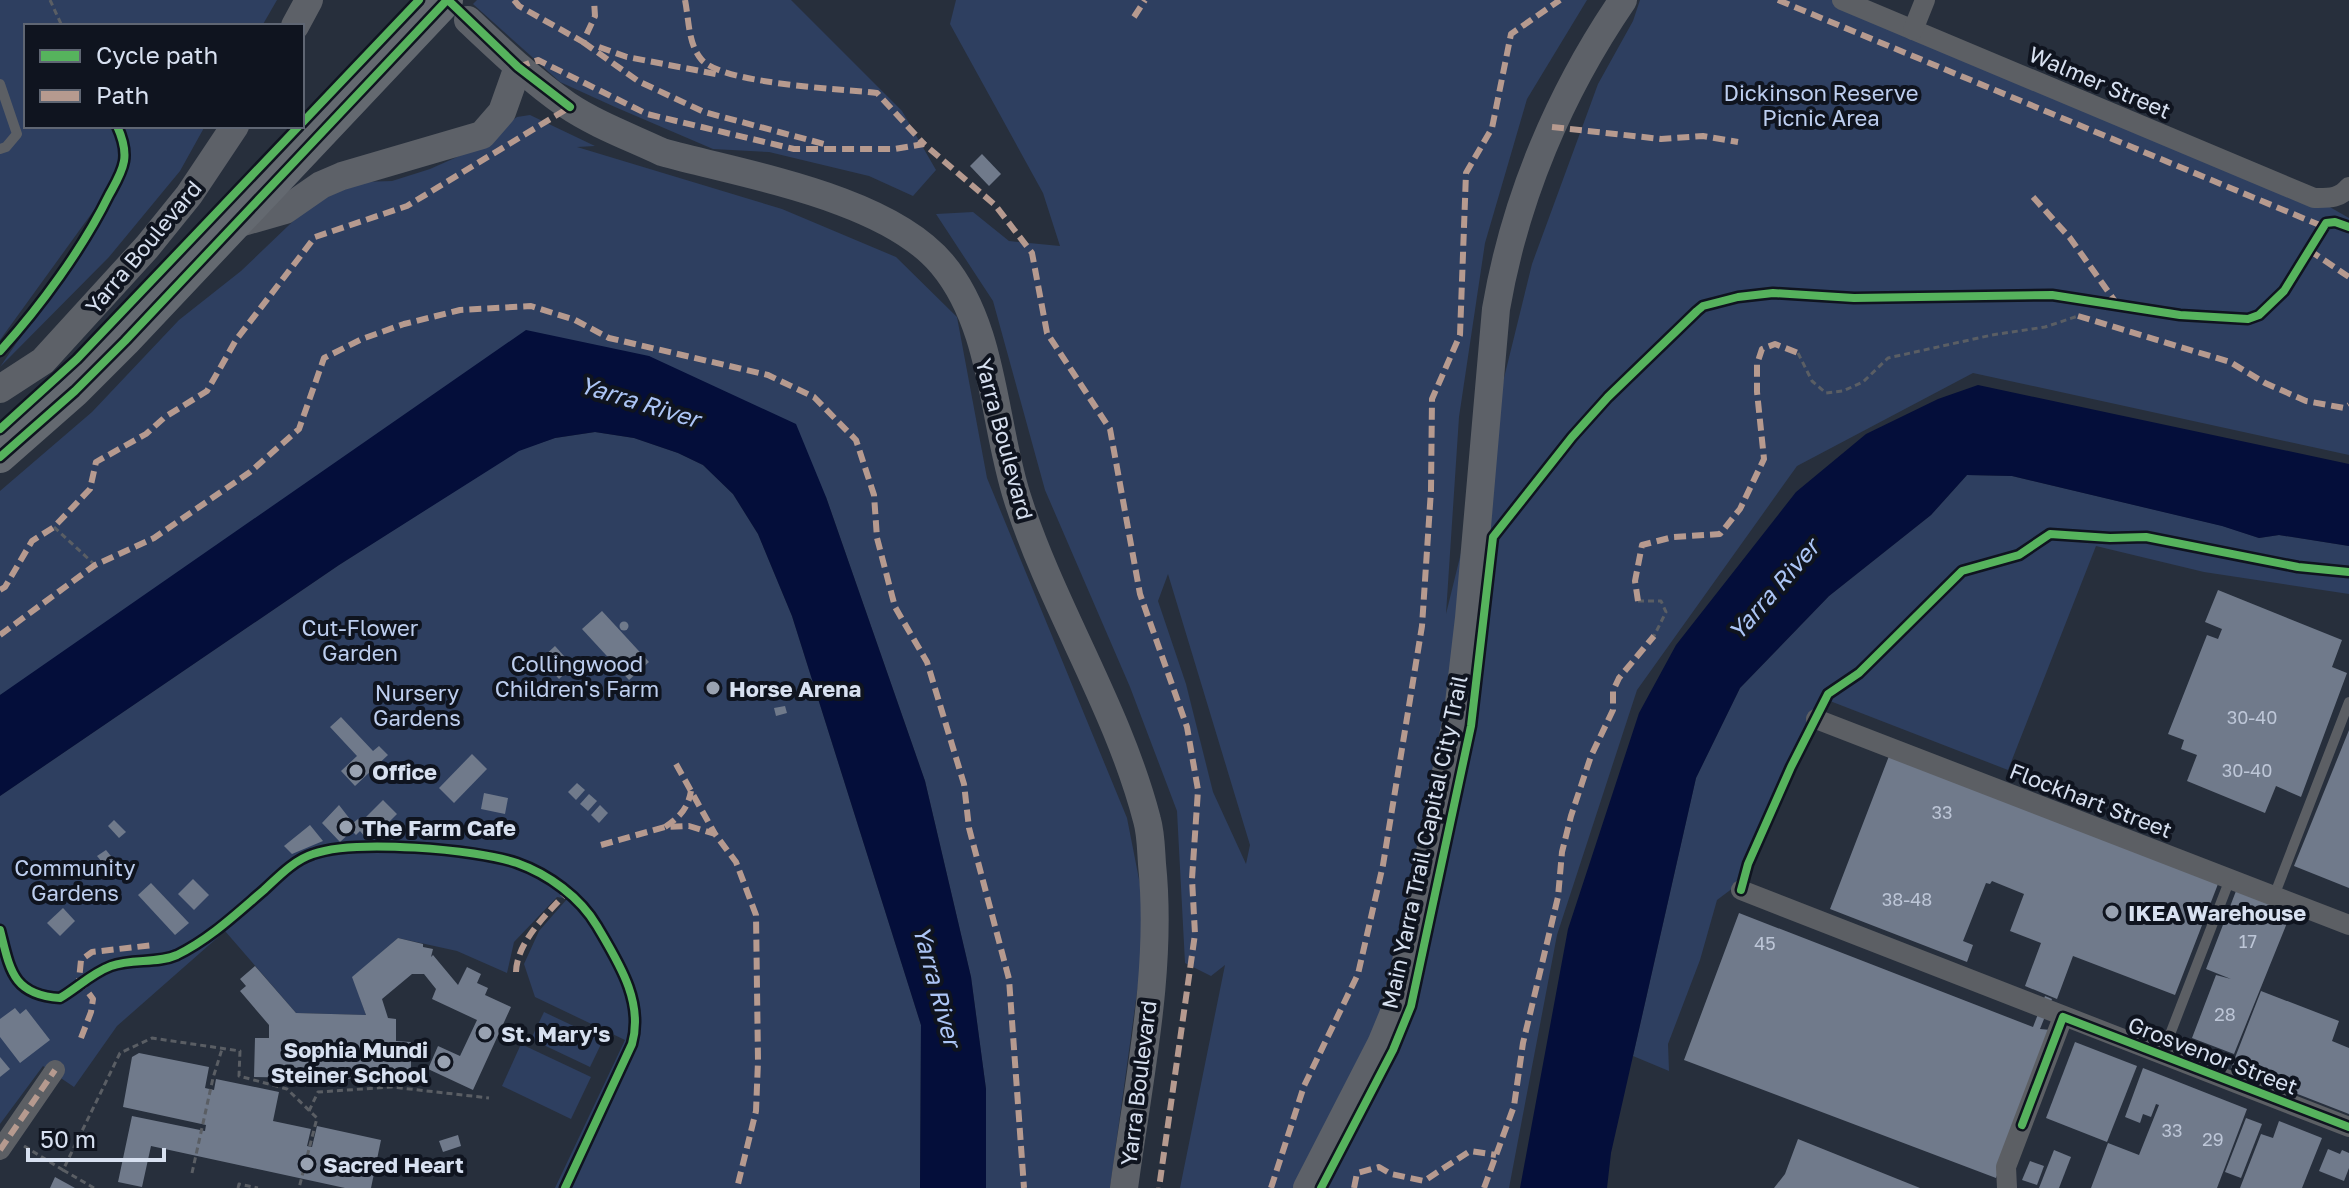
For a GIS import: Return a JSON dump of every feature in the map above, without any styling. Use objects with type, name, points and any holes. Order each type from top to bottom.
[{"type":"main road","points":[[0,457],[75,391],[236,224],[458,10]]},
{"type":"street","points":[[296,24],[309,0]]},
{"type":"street","points":[[1307,1188],[1393,1015],[1418,912],[1458,712],[1502,272],[1530,179],[1552,127],[1593,46],[1623,0]]},
{"type":"street","name":"Walmer Street","points":[[1842,0],[2314,198],[2332,198],[2345,191]]},
{"type":"street","points":[[1913,30],[1925,0]]},
{"type":"street","name":"Yarra Boulevard","points":[[458,10],[518,67],[570,107],[662,152],[857,206],[918,242],[943,265],[970,309],[1017,499],[1116,728],[1148,822],[1157,910],[1155,957],[1124,1188]]},
{"type":"street","points":[[236,224],[285,210],[321,185],[342,176],[474,138],[489,130],[502,112],[518,67]]},
{"type":"street","points":[[502,112],[532,104],[570,107]]},
{"type":"street","name":"Yarra Boulevard","points":[[0,405],[147,247],[181,206],[234,128]]},
{"type":"street","name":"Yarra Boulevard","points":[[0,389],[43,361]]},
{"type":"street","name":"Flockhart Street","points":[[1816,719],[2349,925]]},
{"type":"street","name":"Grosvenor Street","points":[[1741,890],[2349,1127]]},
{"type":"street","points":[[2007,1188],[2006,1167],[2063,1017]]},
{"type":"street","points":[[4,1144],[55,1070]]},
{"type":"lane","points":[[0,84],[17,134],[6,147],[0,149]]},
{"type":"lane","points":[[2274,896],[2349,702]]},
{"type":"lane","points":[[2162,1055],[2230,879]]},
{"type":"path","points":[[50,0],[61,24]]},
{"type":"path","points":[[0,351],[91,230],[124,160],[118,128]]},
{"type":"path","points":[[1798,353],[1812,381],[1826,393],[1843,391],[1863,382],[1888,358],[1992,335],[2045,327],[2078,316]]},
{"type":"path","points":[[54,527],[95,565]]},
{"type":"path","points":[[1638,601],[1661,601],[1666,612],[1654,636]]},
{"type":"path","points":[[63,1170],[120,1053],[152,1038],[240,1051],[239,1076],[287,1089],[317,1118],[299,1188]]},
{"type":"path","points":[[192,1173],[222,1049]]},
{"type":"path","points":[[309,1111],[318,1092],[392,1087],[489,1098]]},
{"type":"path","points":[[4,1144],[63,1170],[94,1188]]},
{"type":"path","points":[[238,1188],[239,1184],[258,1188]]},
{"type":"green space","points":[[0,0],[277,0],[263,24],[24,24],[24,128],[204,128],[180,171],[109,257],[0,367],[108,209],[97,206],[0,340]]},
{"type":"green space","points":[[477,0],[791,0],[902,111],[936,170],[913,196],[869,176],[769,152],[713,149],[560,82],[473,4]]},
{"type":"green space","name":"Dickinson Reserve Picnic Area","points":[[956,0],[1587,0],[1527,99],[1485,243],[1459,417],[1446,614],[1532,264],[1598,84],[1633,21],[1640,0],[1841,0],[2314,198],[2349,218],[2349,455],[1973,373],[1797,466],[1637,690],[1557,935],[1509,1188],[1180,1188],[1225,965],[1211,976],[1185,963],[1177,811],[1130,687],[1045,490],[993,301],[936,214],[973,212],[1009,241],[1060,246],[1043,193],[950,24]],"holes":[[[1168,574],[1250,845],[1246,864],[1213,792],[1186,684],[1158,601]]]},
{"type":"green space","points":[[530,115],[595,146],[577,147],[782,209],[896,257],[957,317],[987,478],[1127,818],[1147,920],[1110,1188],[986,1188],[986,1089],[971,977],[925,781],[826,497],[649,356],[0,695],[0,491],[92,412],[179,320],[241,271],[311,204],[361,182],[392,181],[430,169],[466,153],[517,117]]},
{"type":"green space","name":"Collingwood Children's Farm","points":[[595,432],[634,438],[703,465],[733,494],[758,534],[792,616],[921,1025],[920,1188],[555,1188],[625,1040],[535,997],[524,964],[539,931],[567,899],[557,897],[514,942],[507,973],[457,951],[398,938],[353,977],[366,1015],[296,1013],[225,931],[117,1026],[74,1087],[43,1066],[0,1124],[0,796],[339,565],[519,450],[555,438]]},
{"type":"green space","points":[[1967,475],[2012,476],[2223,526],[2259,538],[2279,535],[2349,546],[2349,594],[2204,572],[2096,546],[2008,770],[1830,701],[1815,726],[1745,879],[1717,900],[1700,960],[1668,1044],[1669,1071],[1633,1056],[1696,778],[1740,688],[1829,596],[1931,515]]},
{"type":"green space","points":[[544,1012],[603,1040],[590,1067],[531,1039]]},
{"type":"green space","points":[[521,1044],[591,1077],[571,1119],[502,1086]]},
{"type":"water","name":"Yarra River","points":[[526,330],[649,356],[796,424],[826,497],[925,781],[971,977],[986,1089],[986,1188],[920,1188],[921,1025],[792,616],[758,534],[733,494],[703,465],[678,453],[634,438],[595,432],[555,438],[519,451],[339,565],[0,796],[0,695]]},
{"type":"water","name":"Yarra River","points":[[1978,385],[2349,464],[2349,546],[2279,535],[2259,538],[2222,526],[2012,476],[1967,475],[1931,515],[1829,596],[1740,688],[1696,778],[1611,1153],[1607,1188],[1520,1188],[1568,929],[1639,713],[1676,645],[1796,492],[1866,434],[1938,399]]},
{"type":"building","points":[[982,154],[1001,174],[989,186],[970,166]]},
{"type":"building","points":[[2218,590],[2342,640],[2332,667],[2347,673],[2301,797],[2276,786],[2265,813],[2187,781],[2197,755],[2181,749],[2184,740],[2168,734],[2207,635],[2218,639],[2222,629],[2205,622]]},
{"type":"building","points":[[602,611],[649,662],[629,680],[582,629]]},
{"type":"building","points":[[624,621],[629,626],[624,631],[619,626]]},
{"type":"building","points":[[555,646],[573,666],[559,679],[541,659]]},
{"type":"building","points":[[785,706],[787,713],[776,716],[774,708]]},
{"type":"building","points":[[341,717],[373,751],[379,746],[388,755],[355,786],[341,771],[357,756],[330,727]]},
{"type":"building","points":[[2349,730],[2349,888],[2294,866]]},
{"type":"building","points":[[472,754],[487,769],[454,803],[439,788]]},
{"type":"building","points":[[1889,756],[2218,884],[2175,995],[2073,956],[2057,999],[2025,986],[2041,943],[2010,931],[2024,894],[1992,881],[1986,883],[1963,941],[1973,945],[1967,962],[1830,909]]},
{"type":"building","points":[[577,783],[585,790],[576,800],[568,792]]},
{"type":"building","points":[[484,793],[508,798],[505,814],[481,809]]},
{"type":"building","points":[[589,794],[597,801],[588,811],[580,804]]},
{"type":"building","points":[[383,800],[397,814],[389,822],[393,827],[382,838],[373,829],[365,837],[360,831],[356,835],[352,831],[340,842],[322,823],[339,805],[353,823],[358,819],[361,822]]},
{"type":"building","points":[[600,805],[608,813],[599,823],[591,815]]},
{"type":"building","points":[[114,820],[126,832],[119,838],[108,826]]},
{"type":"building","points":[[310,825],[323,841],[292,854],[284,846]]},
{"type":"building","points":[[106,850],[115,861],[106,867],[97,856]]},
{"type":"building","points":[[193,879],[209,895],[194,910],[178,894]]},
{"type":"building","points":[[151,883],[189,923],[175,935],[138,895]]},
{"type":"building","points":[[2236,891],[2291,913],[2234,1054],[2192,1038],[2216,975],[2231,979],[2206,969]]},
{"type":"building","points":[[63,908],[75,921],[60,936],[47,923]]},
{"type":"building","points":[[1739,913],[2033,1027],[2045,996],[2052,999],[2040,1029],[2051,1030],[1996,1178],[1684,1060]]},
{"type":"building","points":[[398,938],[433,949],[431,957],[433,955],[458,985],[467,967],[481,974],[477,983],[488,988],[485,995],[511,1007],[473,1090],[428,1069],[438,1046],[460,1056],[477,1020],[432,999],[436,989],[424,974],[412,974],[382,999],[388,1018],[396,1019],[396,1041],[411,1042],[411,1071],[377,1070],[377,1077],[359,1076],[359,1079],[254,1077],[255,1038],[269,1038],[269,1025],[240,991],[246,986],[240,979],[255,966],[296,1013],[366,1015],[352,977]]},
{"type":"building","points":[[2261,991],[2339,1021],[2332,1041],[2349,1048],[2349,1114],[2231,1068]]},
{"type":"building","points":[[15,1008],[20,1014],[26,1009],[50,1040],[20,1063],[0,1037],[0,1019]]},
{"type":"building","points":[[2075,1042],[2137,1066],[2107,1142],[2046,1118]]},
{"type":"building","points":[[139,1053],[209,1067],[205,1088],[214,1090],[216,1079],[279,1092],[273,1121],[311,1129],[307,1146],[312,1147],[317,1126],[381,1140],[371,1188],[345,1188],[151,1146],[142,1187],[118,1182],[132,1116],[205,1131],[206,1125],[123,1107],[132,1057]]},
{"type":"building","points":[[0,1057],[10,1069],[0,1077]]},
{"type":"building","points":[[2143,1068],[2247,1109],[2217,1188],[2091,1188],[2108,1143],[2139,1155],[2159,1105],[2156,1104],[2151,1117],[2143,1114],[2140,1123],[2125,1117]]},
{"type":"building","points":[[2246,1118],[2262,1124],[2241,1178],[2225,1172]]},
{"type":"building","points":[[2279,1121],[2322,1138],[2302,1188],[2240,1188],[2261,1134],[2273,1138]]},
{"type":"building","points":[[458,1135],[461,1146],[443,1152],[439,1141]]},
{"type":"building","points":[[1798,1139],[1920,1188],[1774,1188],[1785,1174]]},
{"type":"building","points":[[2328,1149],[2340,1154],[2342,1150],[2349,1153],[2349,1168],[2344,1181],[2319,1171]]},
{"type":"building","points":[[2054,1150],[2071,1157],[2059,1188],[2039,1188]]},
{"type":"building","points":[[2030,1161],[2044,1166],[2037,1185],[2022,1180]]},
{"type":"building","points":[[55,1177],[75,1188],[50,1188]]},
{"type":"marked path","points":[[514,0],[519,6],[583,42],[595,16],[594,0]]},
{"type":"marked path","points":[[685,0],[694,46],[701,59],[713,67],[756,80],[877,93],[924,144]]},
{"type":"marked path","points":[[1134,17],[1145,0]]},
{"type":"marked path","points":[[1271,1188],[1304,1086],[1358,974],[1383,865],[1422,626],[1431,490],[1432,399],[1460,335],[1466,173],[1492,128],[1511,34],[1560,0]]},
{"type":"marked path","points":[[1778,0],[2322,226]]},
{"type":"marked path","points":[[583,42],[638,81],[704,112],[824,144]]},
{"type":"marked path","points":[[599,47],[627,57],[716,74]]},
{"type":"marked path","points":[[518,67],[538,60],[647,114],[794,149],[895,149],[924,144],[995,205],[1032,253],[1047,333],[1110,429],[1140,594],[1187,727],[1198,790],[1192,879],[1195,934],[1159,1188]]},
{"type":"marked path","points":[[0,590],[5,587],[32,541],[54,527],[90,489],[96,462],[146,434],[165,417],[207,391],[236,340],[315,237],[407,206],[570,107]]},
{"type":"marked path","points":[[1552,127],[1661,139],[1703,136],[1738,142]]},
{"type":"marked path","points":[[2033,197],[2070,238],[2117,304]]},
{"type":"marked path","points":[[2309,250],[2349,277]]},
{"type":"marked path","points":[[0,635],[95,565],[154,538],[250,472],[299,429],[324,358],[362,339],[404,324],[460,310],[531,306],[575,320],[609,338],[768,375],[814,397],[856,440],[874,495],[877,538],[895,607],[927,662],[964,784],[969,828],[1009,979],[1024,1188]]},
{"type":"marked path","points":[[2078,316],[2230,362],[2265,383],[2306,401],[2344,408],[2349,405]]},
{"type":"marked path","points":[[1638,601],[1635,581],[1642,545],[1673,537],[1720,534],[1740,509],[1764,459],[1757,392],[1757,364],[1762,349],[1775,344],[1798,353]]},
{"type":"marked path","points":[[1484,1188],[1514,1106],[1523,1043],[1558,897],[1562,852],[1571,816],[1591,756],[1613,710],[1613,691],[1619,678],[1654,636]]},
{"type":"marked path","points":[[676,764],[715,834]]},
{"type":"marked path","points":[[665,827],[682,812],[691,791]]},
{"type":"marked path","points":[[601,845],[665,827],[689,826],[715,834],[736,862],[756,915],[758,1061],[756,1111],[737,1188]]},
{"type":"marked path","points":[[516,972],[528,939],[567,892]]},
{"type":"marked path","points":[[81,1038],[93,999],[79,980],[81,960],[92,952],[154,945]]},
{"type":"marked path","points":[[0,1150],[55,1070]]},
{"type":"marked path","points":[[1354,1188],[1357,1173],[1379,1167],[1391,1174],[1424,1181],[1470,1151],[1496,1155]]},
{"type":"cycle path","points":[[304,121],[419,0]]},
{"type":"cycle path","points":[[0,457],[75,391],[125,341],[447,0]]},
{"type":"cycle path","points":[[448,0],[518,67],[570,107]]},
{"type":"cycle path","points":[[0,351],[60,276],[87,236],[116,183],[124,157],[118,128]]},
{"type":"cycle path","points":[[0,429],[77,359],[297,128]]},
{"type":"cycle path","name":"Main Yarra Trail Capital City Trail","points":[[1321,1188],[1393,1050],[1411,1006],[1471,726],[1493,537],[1572,437],[1608,397],[1697,311],[1703,306],[1738,297],[1773,293],[1854,298],[2052,295],[2180,315],[2248,319],[2259,315],[2284,291],[2326,223],[2335,222],[2349,227]]},
{"type":"cycle path","points":[[1741,890],[1748,864],[1791,767],[1828,694],[1859,673],[1962,571],[2019,555],[2050,534],[2146,537],[2298,567],[2349,572]]},
{"type":"cycle path","points":[[0,930],[16,978],[32,992],[60,998],[111,966],[169,958],[189,949],[223,925],[293,865],[313,854],[356,847],[415,848],[498,858],[529,868],[562,888],[590,915],[627,982],[635,1012],[632,1044],[565,1188]]},
{"type":"cycle path","points":[[2022,1125],[2063,1017],[2349,1127]]},
{"type":"place","name":"Horse Arena","points":[[713,688]]},
{"type":"place","name":"Office","points":[[356,771]]},
{"type":"place","name":"The Farm Cafe","points":[[346,827]]},
{"type":"place","name":"IKEA Warehouse","points":[[2112,912]]},
{"type":"place","name":"St. Mary's","points":[[485,1033]]},
{"type":"place","name":"Sophia Mundi Steiner School","points":[[444,1062]]},
{"type":"place","name":"Sacred Heart","points":[[307,1164]]},
{"type":"park label","name":"Cut-Flower Garden","points":[[360,640]]},
{"type":"park label","name":"Nursery Gardens","points":[[417,704]]},
{"type":"park label","name":"Community Gardens","points":[[75,880]]}]
